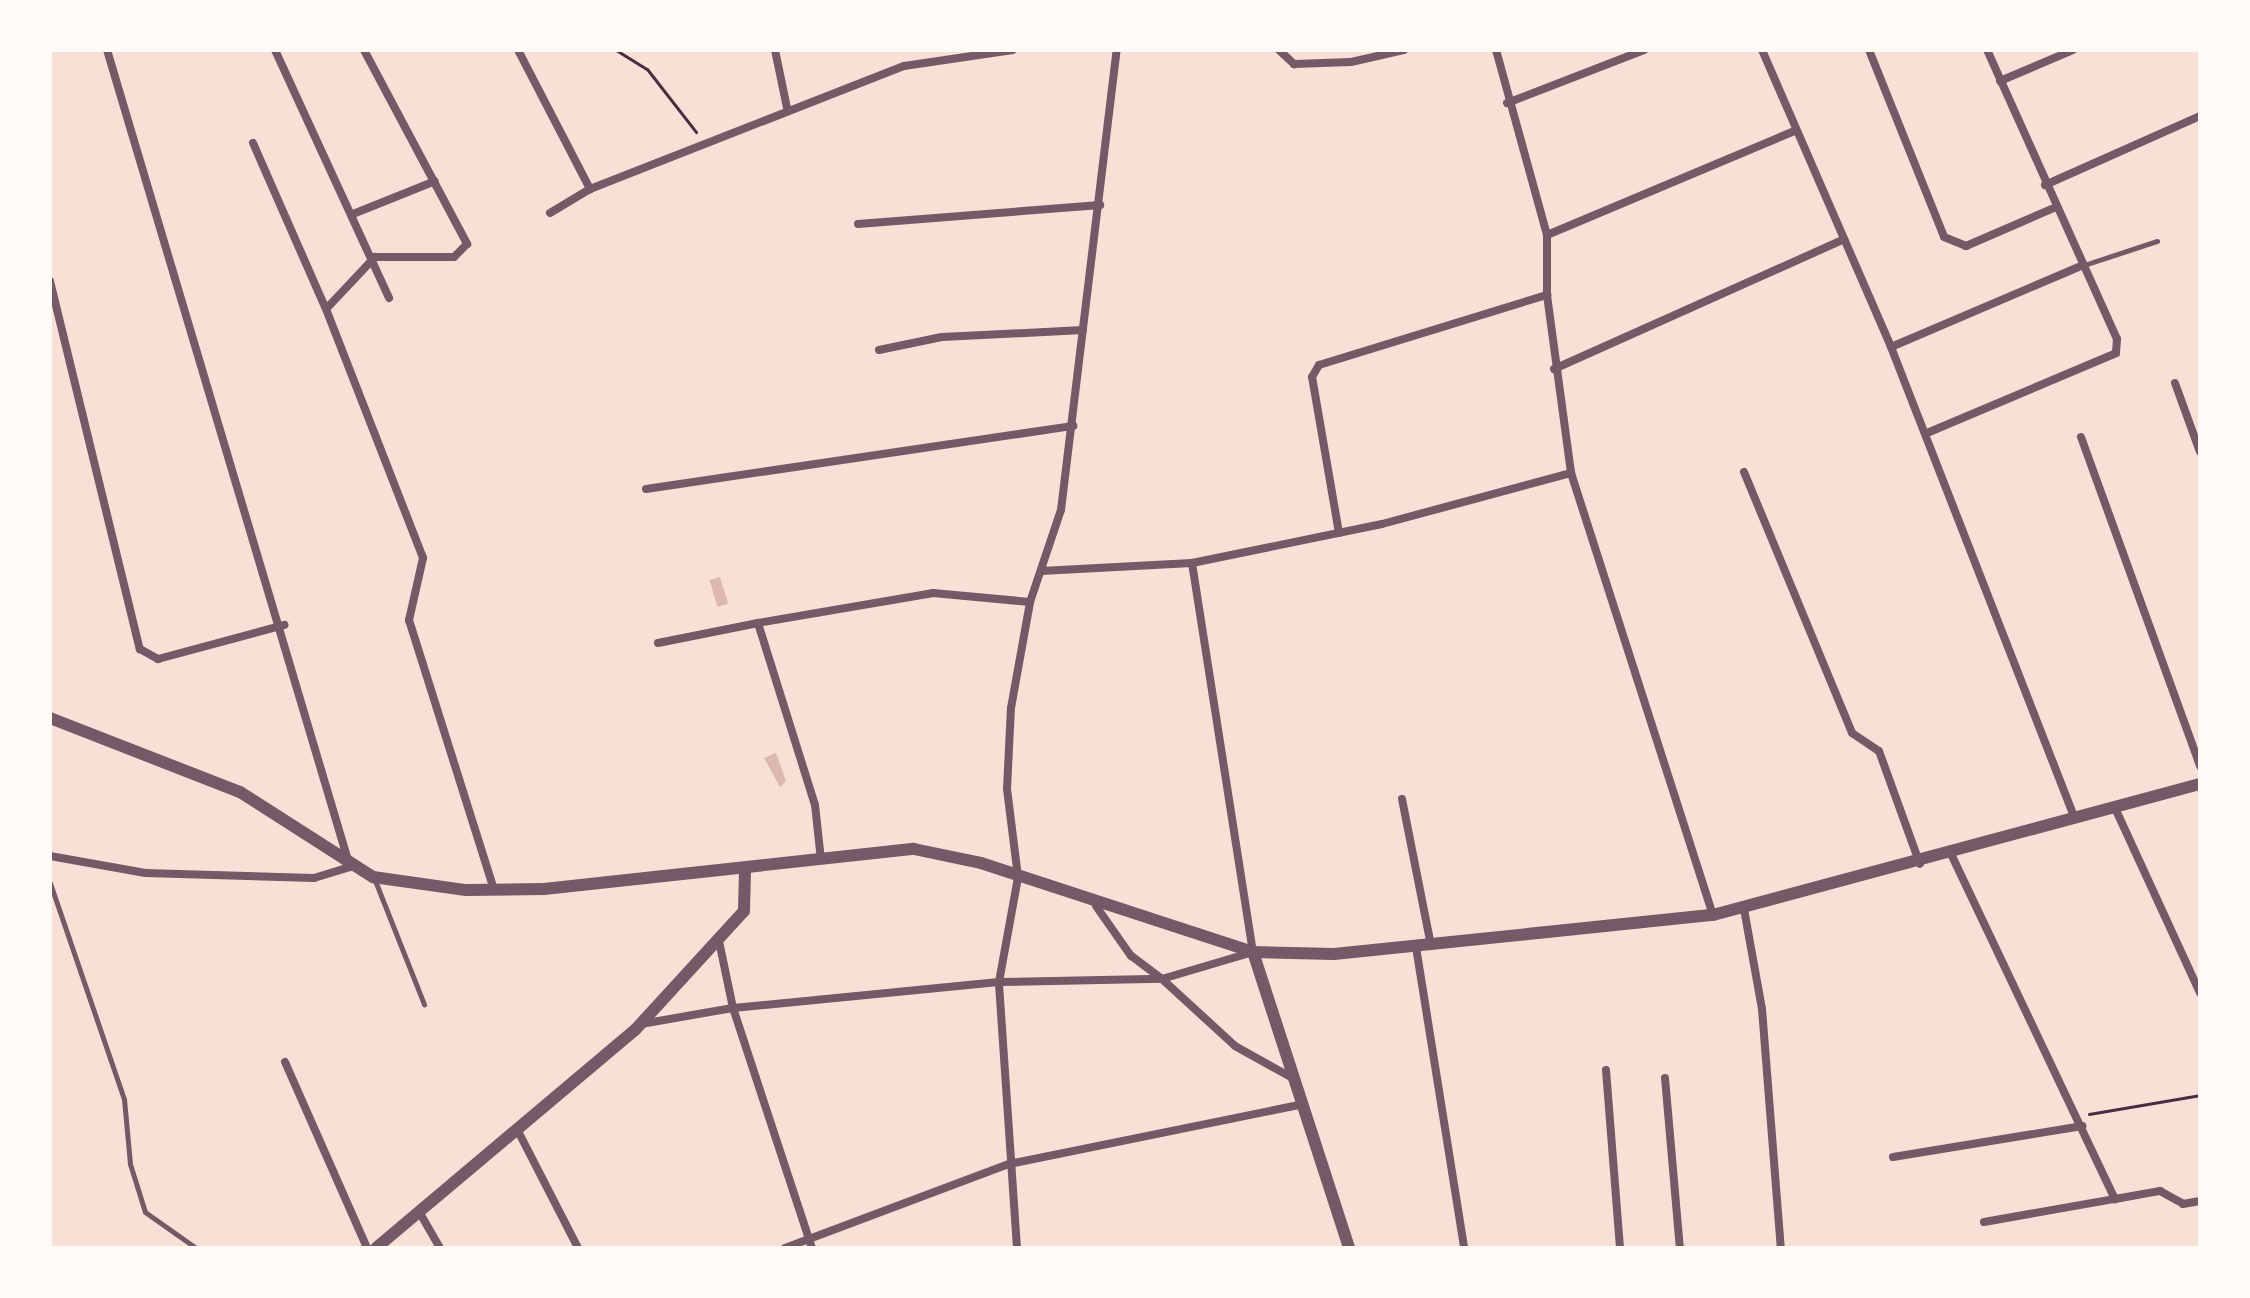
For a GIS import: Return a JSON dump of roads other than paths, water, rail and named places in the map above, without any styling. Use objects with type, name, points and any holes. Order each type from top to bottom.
[{"type":"street","points":[[107,50],[284,625],[350,867]]},
{"type":"street","points":[[275,50],[375,257],[389,298]]},
{"type":"street","points":[[326,309],[375,257],[462,252],[465,234],[364,50]]},
{"type":"street","points":[[518,50],[590,189]]},
{"type":"street","points":[[775,50],[787,108]]},
{"type":"street","points":[[550,213],[590,189],[787,108],[904,66],[1013,50]]},
{"type":"street","points":[[1017,1248],[999,982],[1018,877],[1007,789],[1011,708],[1030,602],[1061,510],[1117,50]]},
{"type":"street","points":[[1279,50],[1294,64],[1351,62],[1404,50]]},
{"type":"street","points":[[1496,50],[1507,103],[1547,235],[1547,295],[1554,369],[1571,473],[1713,915]]},
{"type":"street","points":[[1507,103],[1644,50]]},
{"type":"street","points":[[1762,50],[1927,433],[2075,820]]},
{"type":"street","points":[[1869,50],[1944,237],[1966,246],[2054,208]]},
{"type":"street","points":[[1927,433],[2116,353],[2117,339],[2079,267],[1987,50]]},
{"type":"street","points":[[2000,81],[2073,50]]},
{"type":"street","points":[[2045,185],[2200,116]]},
{"type":"street","points":[[1547,235],[1795,131]]},
{"type":"street","points":[[253,143],[326,309],[423,558],[409,620],[494,889]]},
{"type":"street","points":[[353,214],[435,181]]},
{"type":"street","points":[[858,224],[1100,205]]},
{"type":"street","points":[[1554,369],[1844,239]]},
{"type":"street","points":[[1891,347],[2079,267]]},
{"type":"street","points":[[50,281],[140,649],[158,659],[284,625]]},
{"type":"street","points":[[1339,533],[1312,377],[1319,365],[1547,295]]},
{"type":"street","points":[[879,350],[942,337],[1083,330]]},
{"type":"street","points":[[2175,383],[2200,452]]},
{"type":"street","points":[[646,489],[1073,426]]},
{"type":"street","points":[[2081,437],[2200,766]]},
{"type":"street","points":[[1744,472],[1852,733],[1879,751],[1920,865]]},
{"type":"street","points":[[1041,571],[1192,563],[1339,533],[1571,473]]},
{"type":"street","points":[[1192,563],[1253,952],[1349,1248]]},
{"type":"street","points":[[658,643],[933,593],[1030,602]]},
{"type":"street","points":[[758,623],[815,805],[821,860]]},
{"type":"street","points":[[50,718],[240,792],[350,867],[373,877],[494,889],[745,871],[914,849],[1018,877],[1096,906],[1253,952]]},
{"type":"street","points":[[641,1024],[733,1008],[999,982],[1162,979],[1253,952],[1431,946],[1713,915],[1920,865],[2200,784]]},
{"type":"street","points":[[1402,799],[1431,946]]},
{"type":"street","points":[[2115,808],[2200,993]]},
{"type":"street","points":[[50,856],[159,873],[314,878],[350,867]]},
{"type":"street","points":[[1952,856],[2115,1199]]},
{"type":"street","points":[[376,1248],[421,1215],[519,1133],[641,1024],[719,941],[749,899],[745,871]]},
{"type":"street","points":[[1096,906],[1131,956],[1162,979],[1235,1046],[1297,1080]]},
{"type":"street","points":[[1744,909],[1762,1009],[1781,1248]]},
{"type":"street","points":[[719,941],[733,1008],[812,1248]]},
{"type":"street","points":[[1416,947],[1464,1248]]},
{"type":"street","points":[[285,1062],[367,1248]]},
{"type":"street","points":[[1606,1070],[1620,1248]]},
{"type":"street","points":[[1665,1078],[1680,1248]]},
{"type":"street","points":[[785,1248],[809,1235],[1009,1164],[1304,1104]]},
{"type":"street","points":[[1893,1157],[2082,1126]]},
{"type":"street","points":[[519,1133],[578,1248]]},
{"type":"street","points":[[1984,1222],[2160,1191],[2183,1204],[2200,1201]]},
{"type":"street","points":[[421,1215],[440,1248]]},
{"type":"lane","points":[[2079,267],[2157,241]]},
{"type":"lane","points":[[373,877],[424,1004]]},
{"type":"lane","points":[[50,883],[124,1099],[130,1164],[145,1212],[196,1248]]}]
